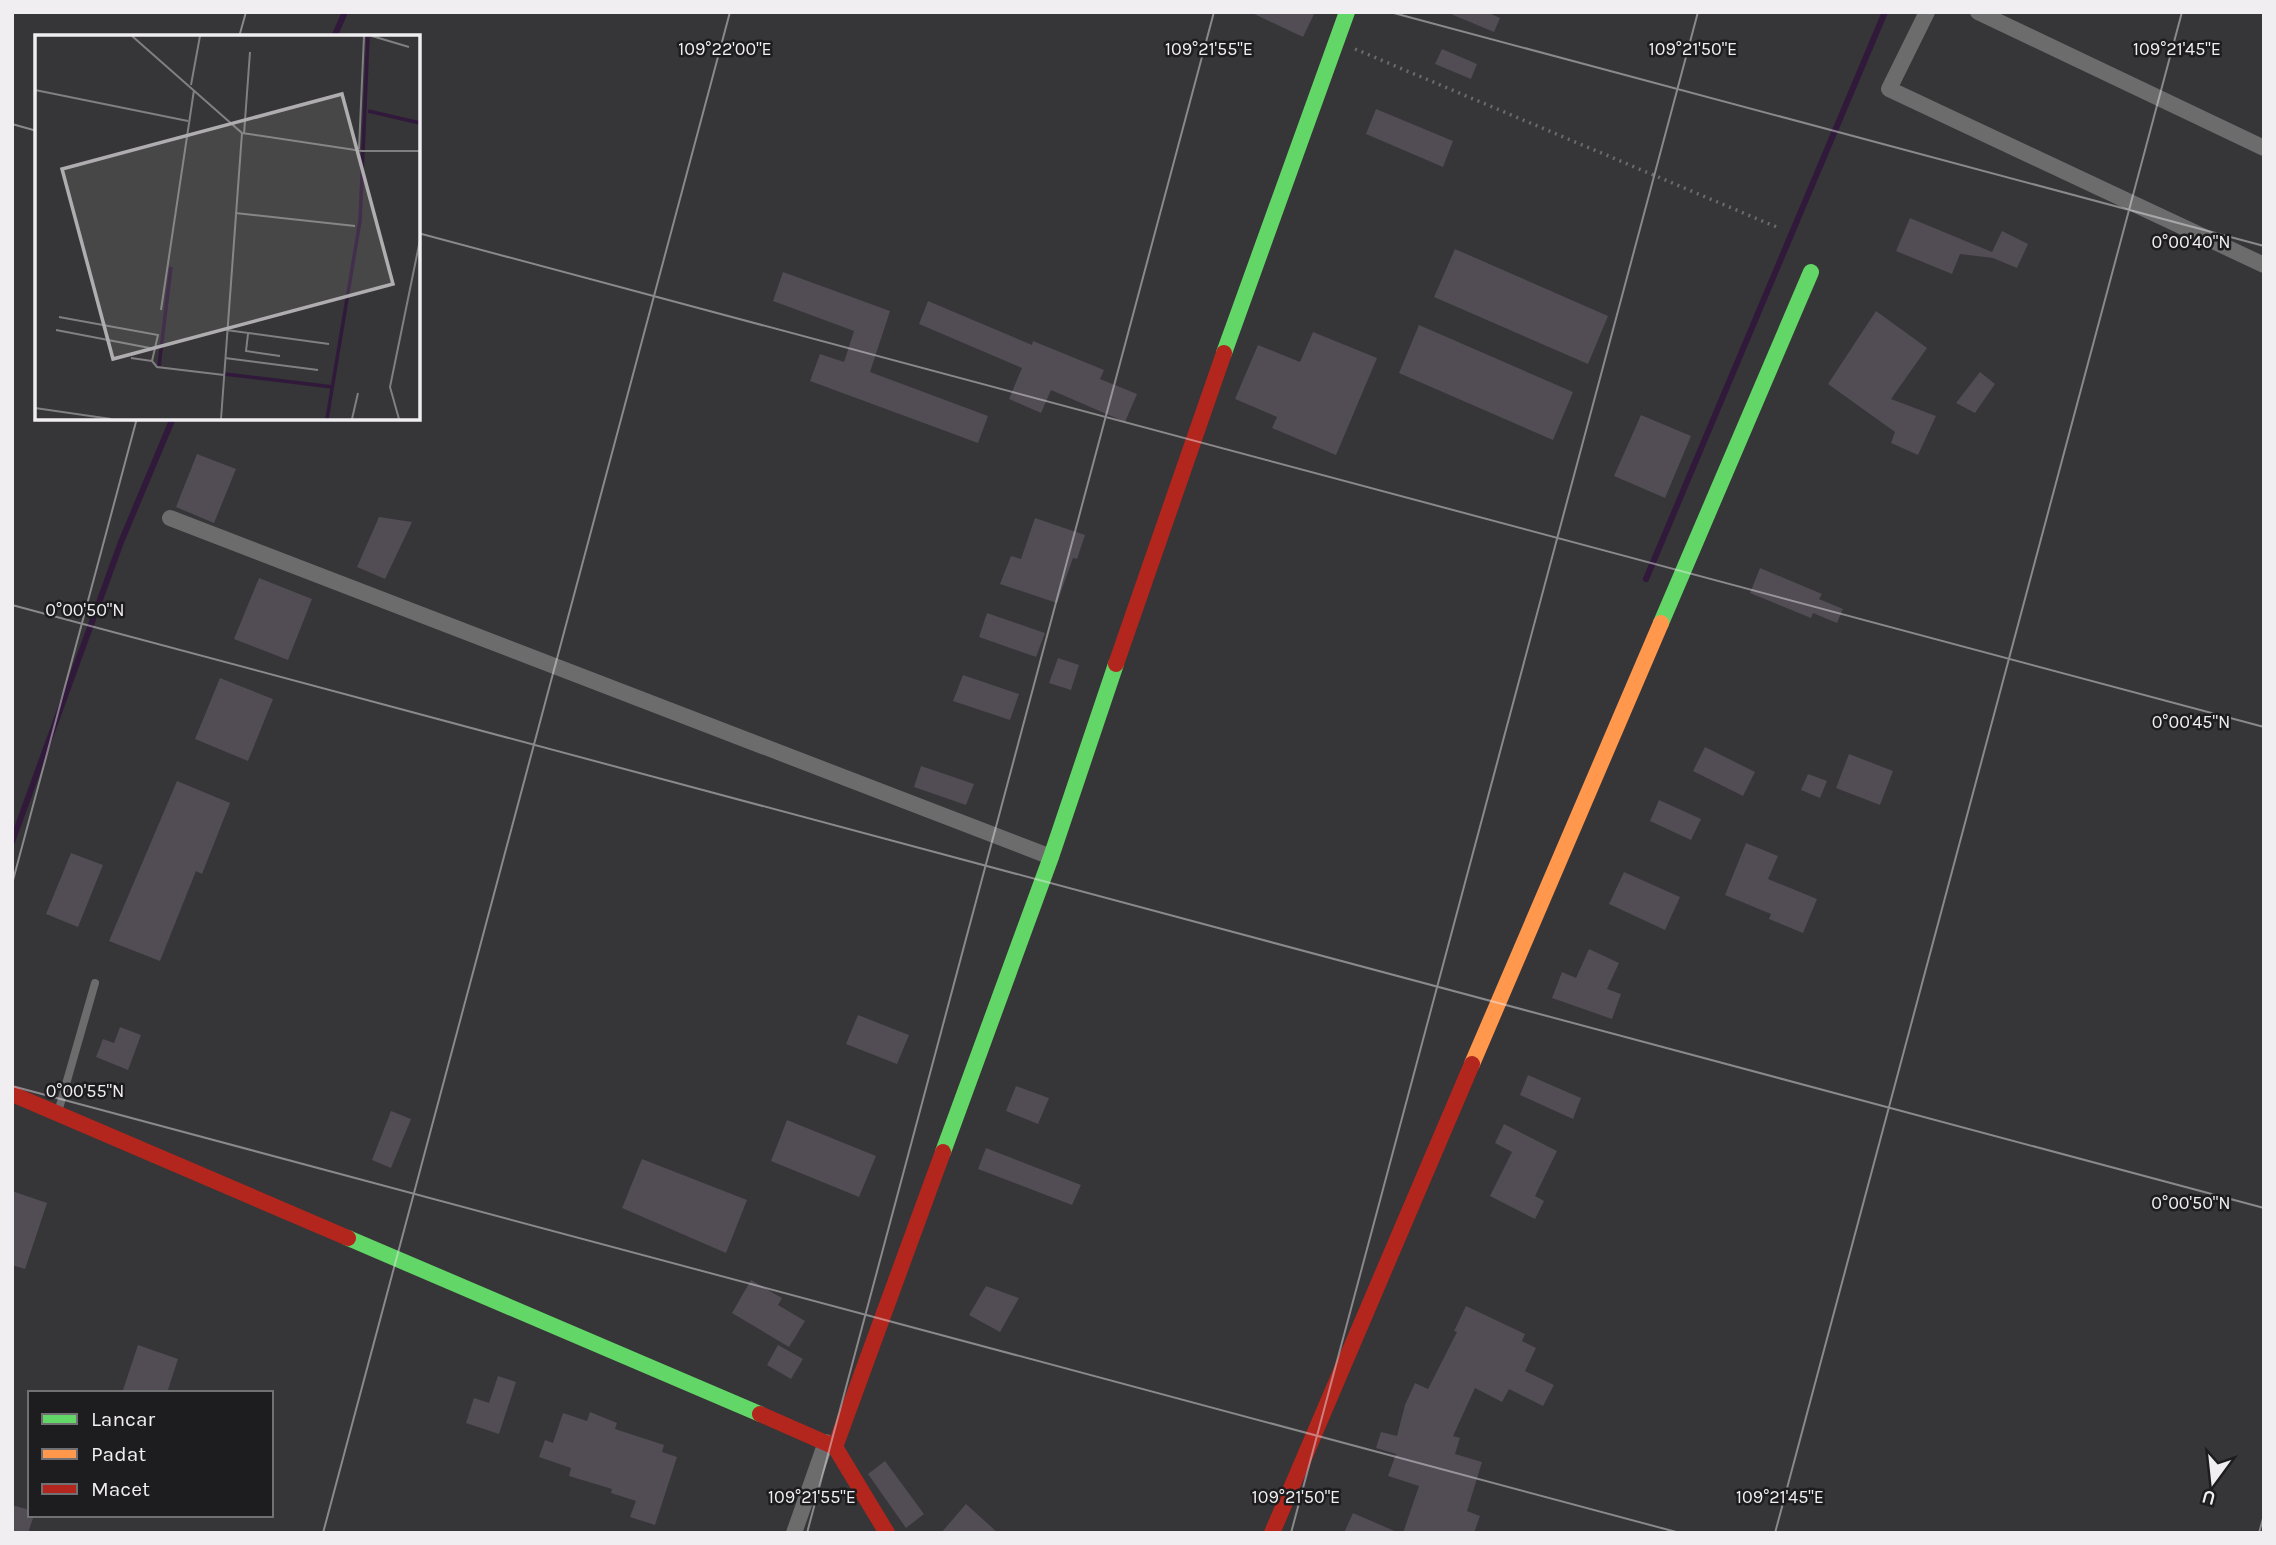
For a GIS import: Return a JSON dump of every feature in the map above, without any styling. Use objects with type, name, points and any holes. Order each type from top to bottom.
[{"type":"street","points":[[794,1533],[1051,857],[1196,432],[1347,12]]},
{"type":"street","points":[[1927,12],[1889,89],[2264,265]]},
{"type":"street","points":[[1978,12],[2264,148]]},
{"type":"street","points":[[1272,1533],[1811,272]]},
{"type":"street","points":[[170,518],[1051,857]]},
{"type":"street","points":[[12,1094],[830,1444],[887,1533]]},
{"type":"lane","points":[[58,1115],[94,983]]},
{"type":"path","points":[[1336,41],[1779,228]]},
{"type":"building","points":[[1250,12],[1315,12],[1303,37]]},
{"type":"building","points":[[1446,12],[1487,12],[1500,18],[1494,32]]},
{"type":"building","points":[[1442,49],[1477,64],[1471,79],[1435,64]]},
{"type":"building","points":[[1376,109],[1453,141],[1443,167],[1366,134]]},
{"type":"building","points":[[1910,218],[1992,252],[2002,231],[2028,244],[2017,268],[1993,258],[1960,254],[1952,274],[1896,251]]},
{"type":"building","points":[[1455,249],[1608,316],[1588,364],[1434,297]]},
{"type":"building","points":[[783,272],[890,311],[870,372],[988,416],[978,443],[810,381],[820,354],[844,362],[854,331],[773,301]]},
{"type":"building","points":[[928,301],[1032,345],[1033,341],[1104,370],[1100,379],[1137,394],[1125,422],[1051,390],[1041,413],[1009,399],[1022,368],[919,324]]},
{"type":"building","points":[[1876,311],[1927,348],[1891,399],[1936,416],[1918,455],[1891,443],[1895,432],[1828,384]]},
{"type":"building","points":[[1419,325],[1573,392],[1553,440],[1399,373]]},
{"type":"building","points":[[1313,332],[1377,358],[1336,455],[1272,428],[1277,417],[1235,399],[1258,345],[1300,362]]},
{"type":"building","points":[[1980,372],[1995,384],[1975,413],[1956,403]]},
{"type":"building","points":[[1641,415],[1691,436],[1665,498],[1614,476]]},
{"type":"building","points":[[197,454],[236,469],[214,523],[176,507]]},
{"type":"building","points":[[379,517],[412,522],[385,579],[357,567]]},
{"type":"building","points":[[1035,518],[1085,535],[1077,559],[1073,558],[1057,603],[1000,584],[1011,556],[1021,559]]},
{"type":"building","points":[[1760,568],[1822,594],[1819,599],[1843,609],[1837,623],[1813,613],[1811,618],[1750,593]]},
{"type":"building","points":[[259,578],[312,599],[288,660],[234,639]]},
{"type":"building","points":[[987,613],[1045,633],[1036,657],[979,637]]},
{"type":"building","points":[[1058,658],[1079,665],[1071,690],[1049,683]]},
{"type":"building","points":[[963,675],[1019,694],[1010,720],[953,701]]},
{"type":"building","points":[[220,678],[273,699],[248,761],[195,739]]},
{"type":"building","points":[[1705,747],[1755,772],[1743,796],[1693,771]]},
{"type":"building","points":[[1849,754],[1893,771],[1880,805],[1836,788]]},
{"type":"building","points":[[921,766],[974,784],[966,805],[914,787]]},
{"type":"building","points":[[1808,774],[1827,781],[1820,798],[1801,790]]},
{"type":"building","points":[[177,781],[230,803],[202,874],[196,871],[160,961],[109,941]]},
{"type":"building","points":[[1659,800],[1701,819],[1691,840],[1650,821]]},
{"type":"building","points":[[1746,843],[1778,856],[1768,879],[1817,899],[1803,933],[1769,919],[1771,914],[1725,895]]},
{"type":"building","points":[[71,853],[103,865],[78,927],[46,914]]},
{"type":"building","points":[[1624,872],[1680,897],[1665,930],[1609,904]]},
{"type":"building","points":[[1589,949],[1619,963],[1607,989],[1621,994],[1612,1019],[1552,998],[1562,972],[1576,978]]},
{"type":"building","points":[[858,1015],[909,1035],[897,1064],[846,1044]]},
{"type":"building","points":[[120,1027],[141,1035],[128,1070],[96,1057],[103,1039],[114,1043]]},
{"type":"building","points":[[1528,1075],[1581,1098],[1573,1119],[1520,1095]]},
{"type":"building","points":[[1016,1086],[1049,1098],[1038,1124],[1006,1111]]},
{"type":"building","points":[[391,1111],[411,1119],[391,1168],[372,1160]]},
{"type":"building","points":[[787,1120],[876,1156],[859,1197],[771,1161]]},
{"type":"building","points":[[1504,1124],[1557,1151],[1535,1196],[1544,1201],[1535,1219],[1490,1196],[1512,1152],[1495,1143]]},
{"type":"building","points":[[986,1148],[1081,1185],[1072,1205],[978,1169]]},
{"type":"building","points":[[642,1159],[747,1200],[726,1253],[622,1208]]},
{"type":"building","points":[[12,1191],[47,1203],[25,1269],[12,1265]]},
{"type":"building","points":[[751,1280],[782,1298],[778,1305],[805,1321],[789,1347],[732,1313]]},
{"type":"building","points":[[986,1286],[1019,1298],[1000,1332],[969,1315]]},
{"type":"building","points":[[1466,1306],[1525,1334],[1522,1341],[1536,1348],[1525,1371],[1554,1385],[1543,1406],[1509,1389],[1502,1402],[1475,1388],[1453,1436],[1460,1438],[1455,1454],[1482,1462],[1467,1511],[1480,1516],[1474,1533],[1403,1533],[1419,1486],[1388,1476],[1396,1454],[1376,1448],[1381,1432],[1397,1436],[1405,1405],[1415,1383],[1428,1389],[1457,1332],[1454,1331]]},
{"type":"building","points":[[138,1345],[178,1359],[168,1391],[123,1391]]},
{"type":"building","points":[[778,1345],[803,1359],[791,1379],[767,1365]]},
{"type":"building","points":[[498,1376],[516,1382],[499,1434],[466,1423],[474,1398],[489,1403]]},
{"type":"building","points":[[590,1412],[617,1423],[615,1429],[664,1445],[662,1452],[677,1457],[655,1525],[630,1517],[636,1501],[611,1493],[612,1489],[569,1476],[571,1468],[539,1457],[545,1440],[553,1443],[563,1413],[587,1421]]},
{"type":"building","points":[[885,1461],[924,1514],[906,1528],[868,1474]]},
{"type":"building","points":[[966,1504],[998,1533],[941,1533]]},
{"type":"building","points":[[12,1505],[28,1509],[28,1517],[33,1517],[28,1533],[12,1533]]},
{"type":"building","points":[[1353,1513],[1399,1533],[1344,1533]]},
{"type":"waterway","points":[[335,35],[345,12]]},
{"type":"waterway","points":[[1646,579],[1885,12]]},
{"type":"waterway","points":[[12,842],[121,542],[172,420]]},
{"type":"traffic: fast","points":[[1224,353],[1347,12]]},
{"type":"traffic: fast","points":[[1661,623],[1811,272]]},
{"type":"traffic: fast","points":[[943,1152],[1051,857],[1116,664]]},
{"type":"traffic: fast","points":[[348,1238],[760,1414]]},
{"type":"traffic: slow","points":[[1472,1064],[1661,623]]},
{"type":"traffic: jam","points":[[1116,664],[1224,353]]},
{"type":"traffic: jam","points":[[1272,1533],[1472,1064]]},
{"type":"traffic: jam","points":[[12,1094],[348,1238]]},
{"type":"traffic: jam","points":[[835,1447],[943,1152]]},
{"type":"traffic: jam","points":[[760,1414],[835,1447],[887,1533]]}]
